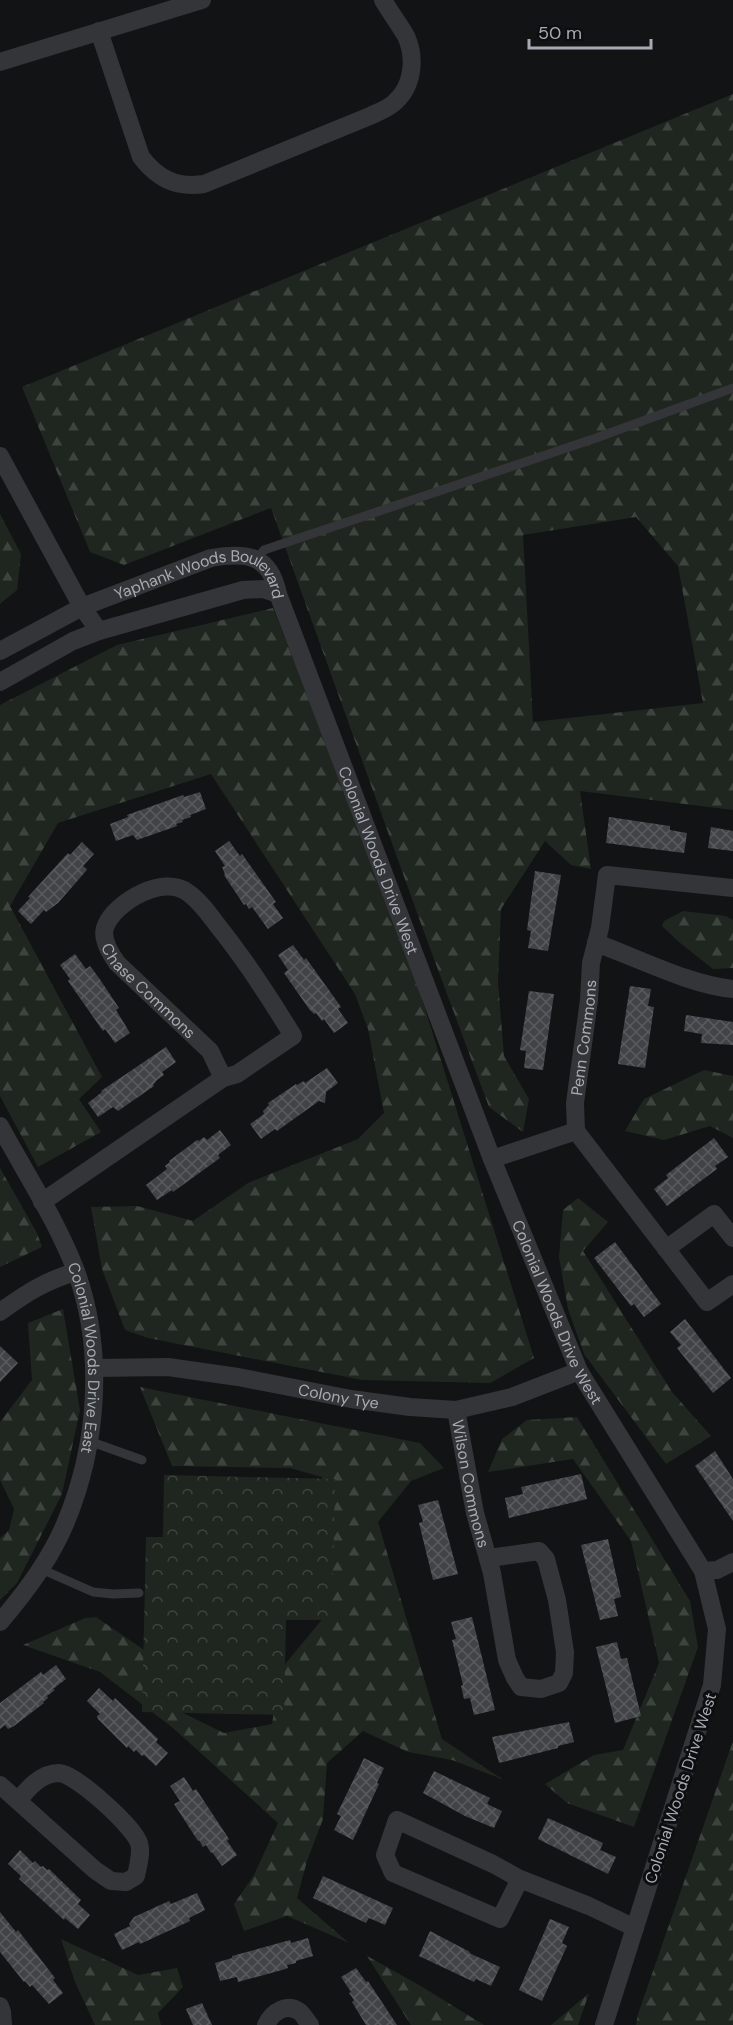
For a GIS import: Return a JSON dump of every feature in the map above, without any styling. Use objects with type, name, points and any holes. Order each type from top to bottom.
[{"type":"street","points":[[0,62],[202,0]]},
{"type":"street","points":[[99,31],[141,157],[164,180],[174,183],[204,184],[370,116],[395,102],[403,93],[409,80],[412,66],[411,53],[405,35],[383,0]]},
{"type":"street","name":"Yaphank Woods Boulevard","points":[[0,456],[82,607],[99,631]]},
{"type":"street","name":"Yaphank Woods Boulevard","points":[[0,651],[82,607],[211,558],[244,555],[257,559],[267,567],[274,578],[278,594]]},
{"type":"street","name":"Yaphank Woods Boulevard","points":[[0,682],[73,641],[99,631],[243,590],[263,589],[278,594]]},
{"type":"street","name":"Colonial Woods Drive West","points":[[278,594],[492,1160],[579,1371],[703,1571],[725,1629],[712,1685],[604,2025]]},
{"type":"street","points":[[0,672],[60,638],[73,624],[82,607]]},
{"type":"street","name":"Penn Commons","points":[[576,1131],[575,1103],[589,1000],[591,963],[600,928],[607,875],[733,888]]},
{"type":"street","name":"Chase Commons","points":[[42,1202],[223,1078],[237,1074],[292,1036],[261,982],[238,950],[205,909],[186,891],[160,886],[137,894],[117,910],[105,926],[105,938],[109,952],[117,963],[210,1051],[223,1078]]},
{"type":"street","points":[[596,943],[687,978],[717,987],[733,988]]},
{"type":"street","name":"Colonial Woods Drive East","points":[[0,1126],[59,1234],[76,1272],[90,1326],[95,1368],[92,1426],[84,1468],[65,1524],[41,1569],[0,1622]]},
{"type":"street","points":[[492,1160],[576,1131],[707,1302],[733,1284]]},
{"type":"street","points":[[666,1250],[714,1214],[733,1238]]},
{"type":"street","points":[[0,1312],[24,1294],[54,1278],[76,1272]]},
{"type":"street","name":"Colony Tye","points":[[95,1368],[168,1367],[238,1377],[363,1401],[456,1410],[512,1397],[579,1371]]},
{"type":"street","name":"Wilson Commons","points":[[456,1410],[475,1513],[489,1558],[507,1660],[514,1678],[521,1687],[541,1689],[559,1683],[564,1673],[566,1652],[557,1600],[546,1560],[539,1551],[489,1558]]},
{"type":"street","points":[[703,1571],[717,1570],[733,1562]]},
{"type":"street","points":[[0,1785],[94,1870],[111,1881],[126,1882],[136,1876],[139,1843],[125,1823],[89,1790],[68,1776],[58,1773],[42,1777],[29,1786],[18,1801]]},
{"type":"street","points":[[520,1879],[500,1919],[393,1873],[385,1855],[397,1820],[493,1864],[520,1879],[589,1906],[635,1928]]},
{"type":"street","points":[[0,2006],[3,2025]]},
{"type":"street","points":[[266,2025],[274,2012],[287,2007],[300,2011],[310,2025]]},
{"type":"lane","points":[[257,559],[264,550],[596,438],[733,388]]},
{"type":"lane","points":[[89,1441],[142,1460]]},
{"type":"lane","points":[[41,1569],[93,1592],[139,1593]]},
{"type":"green space","points":[[733,94],[733,810],[580,791],[591,869],[571,865],[545,841],[501,909],[498,982],[504,1056],[529,1099],[523,1132],[489,1107],[271,508],[124,565],[90,552],[22,387]],"holes":[[[636,517],[678,566],[703,703],[533,722],[523,535]]]},
{"type":"green space","points":[[0,514],[21,554],[17,590],[0,604]]},
{"type":"green space","points":[[273,608],[406,948],[534,1358],[490,1383],[362,1380],[148,1338],[125,1330],[102,1269],[91,1207],[137,1206],[193,1221],[248,1183],[358,1139],[384,1113],[368,1029],[355,994],[211,774],[58,823],[10,906],[102,1077],[79,1099],[101,1132],[38,1167],[0,1096],[0,705],[117,645]]},
{"type":"green space","points":[[683,911],[726,916],[733,920],[733,968],[713,969],[662,926],[664,921]]},
{"type":"green space","points":[[704,1070],[733,1076],[733,1138],[710,1126],[664,1140],[625,1131],[644,1099]]},
{"type":"green space","points":[[0,1168],[37,1233],[42,1247],[0,1267]]},
{"type":"green space","points":[[578,1198],[608,1222],[583,1251],[672,1392],[711,1436],[666,1464],[584,1354],[568,1309],[559,1257],[563,1210]]},
{"type":"green space","points":[[63,1309],[80,1410],[62,1494],[17,1583],[0,1600],[0,1538],[9,1530],[14,1509],[0,1480],[0,1422],[32,1380],[28,1323]]},
{"type":"green space","points":[[140,1387],[420,1443],[444,1468],[411,1481],[378,1522],[442,1739],[502,1779],[452,1760],[408,1752],[363,1731],[327,1763],[323,1819],[307,1861],[297,1898],[349,1943],[287,1916],[244,1931],[234,1904],[254,1875],[278,1823],[173,1728],[100,1672],[23,1645],[85,1618],[96,1617],[150,1654],[173,1708],[224,1733],[272,1724],[281,1669],[325,1616],[322,1477],[290,1468],[172,1466]]},
{"type":"green space","points":[[577,1417],[690,1601],[698,1647],[634,1827],[567,1803],[545,1784],[594,1755],[623,1750],[659,1663],[631,1541],[573,1459],[488,1472],[502,1439],[527,1420]]},
{"type":"green space","points":[[164,1475],[335,1479],[332,1620],[286,1620],[284,1715],[142,1712],[146,1537],[163,1537]]},
{"type":"green space","points":[[733,1741],[733,2025],[636,2025],[638,2014]]},
{"type":"green space","points":[[61,1939],[138,1975],[177,1968],[183,1987],[158,2013],[161,2025],[95,2025],[75,1982]]},
{"type":"green space","points":[[367,1956],[419,1985],[484,2025],[411,2025]]},
{"type":"green space","points":[[589,1993],[578,2025],[551,2025]]},
{"type":"building","points":[[200,792],[206,809],[190,815],[191,817],[176,824],[177,826],[137,840],[133,835],[116,841],[110,824],[128,817],[127,815],[183,795],[184,797]]},
{"type":"building","points":[[609,817],[670,826],[670,830],[687,833],[684,853],[606,843]]},
{"type":"building","points":[[711,827],[733,831],[733,851],[708,848]]},
{"type":"building","points":[[229,841],[240,856],[242,854],[276,902],[273,904],[283,918],[268,929],[252,907],[249,909],[246,904],[244,905],[224,875],[222,867],[225,866],[215,851]]},
{"type":"building","points":[[82,842],[94,854],[83,866],[87,869],[86,871],[58,903],[46,912],[44,910],[31,924],[18,911],[68,853],[70,855]]},
{"type":"building","points":[[535,871],[561,875],[548,951],[528,948],[531,931],[527,930]]},
{"type":"building","points":[[293,945],[304,960],[306,958],[341,1007],[338,1009],[348,1023],[334,1033],[324,1019],[322,1021],[316,1013],[314,1014],[309,1009],[284,973],[288,970],[278,955]]},
{"type":"building","points":[[75,954],[86,969],[90,966],[119,1008],[116,1010],[130,1033],[115,1043],[105,1029],[103,1031],[68,981],[70,979],[60,965]]},
{"type":"building","points":[[630,986],[651,989],[648,1006],[654,1007],[645,1068],[618,1064]]},
{"type":"building","points":[[529,991],[554,994],[543,1070],[524,1068],[526,1051],[520,1050]]},
{"type":"building","points":[[686,1015],[733,1022],[733,1045],[701,1043],[702,1034],[684,1031]]},
{"type":"building","points":[[166,1047],[176,1062],[162,1072],[164,1075],[157,1080],[154,1086],[118,1111],[113,1107],[98,1117],[88,1103],[101,1091]]},
{"type":"building","points":[[327,1068],[338,1083],[326,1092],[325,1103],[319,1101],[277,1131],[275,1129],[261,1139],[250,1124],[264,1114],[263,1111],[269,1105],[268,1103],[296,1084],[304,1081],[305,1083]]},
{"type":"building","points":[[220,1130],[231,1145],[218,1155],[220,1158],[173,1192],[172,1190],[157,1200],[146,1185],[167,1169],[165,1166],[169,1161],[197,1140],[204,1137],[207,1140]]},
{"type":"building","points":[[714,1138],[728,1157],[715,1166],[717,1169],[667,1206],[654,1189],[668,1178],[666,1175]]},
{"type":"building","points":[[615,1242],[661,1304],[644,1317],[634,1304],[631,1306],[594,1258]]},
{"type":"building","points":[[685,1319],[731,1378],[713,1393],[677,1348],[681,1345],[670,1332]]},
{"type":"building","points":[[0,1346],[18,1363],[0,1382]]},
{"type":"building","points":[[715,1451],[733,1479],[733,1521],[695,1466]]},
{"type":"building","points":[[581,1474],[587,1499],[509,1518],[505,1498],[523,1494],[521,1487]]},
{"type":"building","points":[[438,1500],[458,1574],[433,1580],[419,1523],[423,1522],[418,1505]]},
{"type":"building","points":[[608,1539],[621,1597],[614,1599],[618,1616],[600,1620],[581,1545]]},
{"type":"building","points":[[472,1617],[495,1710],[474,1715],[470,1698],[464,1699],[461,1686],[463,1685],[452,1640],[456,1639],[451,1622]]},
{"type":"building","points":[[617,1642],[621,1659],[627,1658],[641,1716],[615,1723],[596,1647]]},
{"type":"building","points":[[56,1665],[66,1679],[53,1689],[55,1690],[47,1696],[44,1703],[14,1726],[8,1729],[5,1725],[0,1729],[0,1703],[41,1672],[43,1675]]},
{"type":"building","points":[[99,1688],[113,1701],[115,1698],[158,1739],[156,1742],[168,1753],[156,1766],[136,1750],[134,1752],[128,1746],[127,1748],[98,1719],[97,1716],[100,1714],[87,1701]]},
{"type":"building","points":[[569,1722],[574,1742],[499,1763],[492,1737]]},
{"type":"building","points":[[364,1758],[384,1768],[353,1840],[334,1830],[341,1816],[337,1814]]},
{"type":"building","points":[[434,1771],[490,1798],[487,1804],[502,1811],[494,1828],[465,1816],[423,1793]]},
{"type":"building","points":[[184,1777],[193,1791],[196,1789],[237,1855],[222,1866],[206,1845],[203,1847],[198,1841],[174,1804],[180,1801],[170,1786]]},
{"type":"building","points":[[548,1818],[603,1843],[600,1850],[616,1857],[608,1874],[538,1839]]},
{"type":"building","points":[[20,1850],[33,1863],[35,1861],[41,1867],[49,1869],[81,1900],[78,1904],[90,1915],[78,1929],[65,1918],[64,1920],[19,1879],[21,1876],[8,1864]]},
{"type":"building","points":[[323,1876],[393,1908],[385,1925],[369,1918],[366,1923],[313,1898]]},
{"type":"building","points":[[197,1893],[205,1910],[189,1918],[190,1921],[122,1950],[114,1934],[130,1926],[134,1917],[169,1901],[171,1904]]},
{"type":"building","points":[[0,1912],[16,1932],[18,1930],[55,1978],[53,1980],[63,1993],[49,2004],[32,1985],[30,1987],[24,1982],[0,1952]]},
{"type":"building","points":[[550,1919],[569,1927],[562,1943],[567,1946],[542,2001],[519,1990]]},
{"type":"building","points":[[430,1931],[500,1967],[491,1986],[476,1979],[474,1982],[419,1956]]},
{"type":"building","points":[[308,1938],[313,1956],[287,1965],[288,1968],[238,1982],[237,1977],[220,1981],[215,1963],[290,1940],[291,1943]]},
{"type":"building","points":[[356,1968],[366,1982],[368,1981],[397,2025],[366,2025],[352,2002],[354,2000],[349,1993],[351,1992],[341,1977]]},
{"type":"building","points":[[202,2003],[212,2025],[193,2025],[186,2009]]}]
